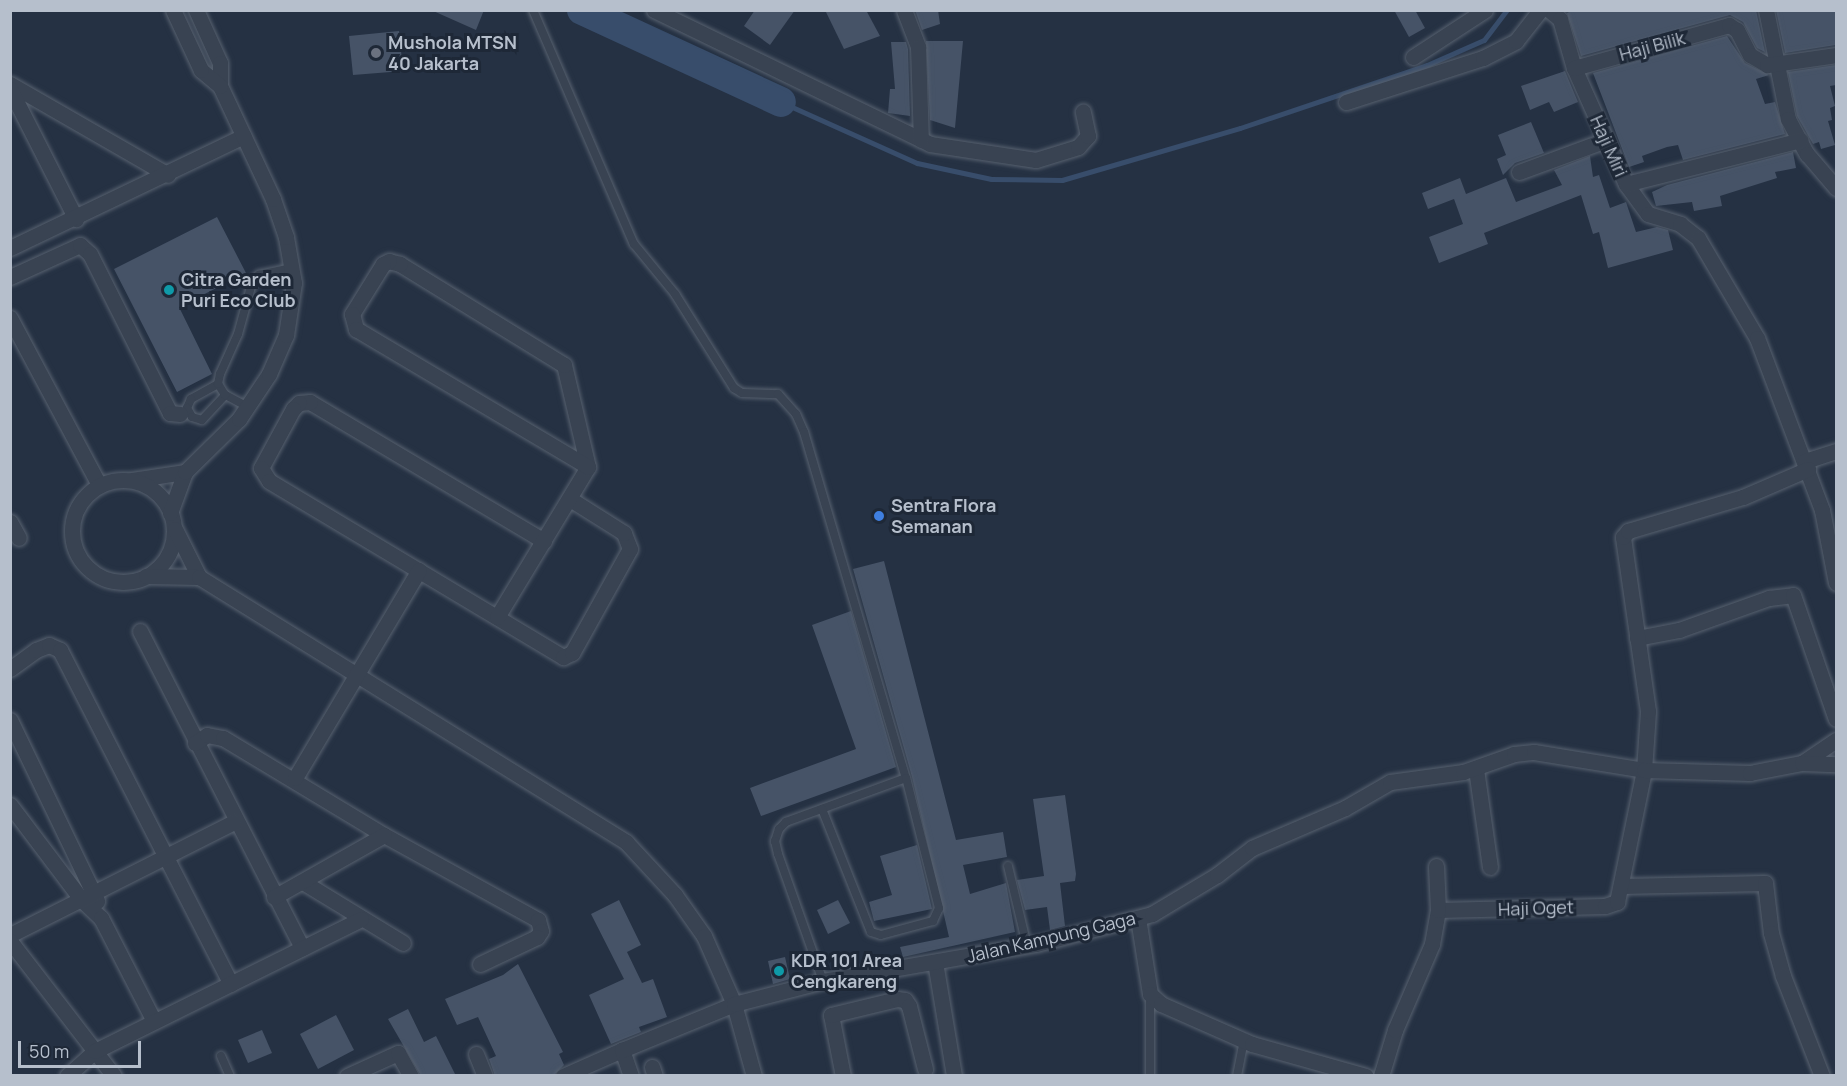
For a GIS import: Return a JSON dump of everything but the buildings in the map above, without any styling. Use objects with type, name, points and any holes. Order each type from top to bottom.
[{"type":"street","points":[[146,576],[166,558],[172,544],[172,518],[185,472],[248,407],[270,374],[286,335],[293,302],[293,268],[281,220],[220,86],[201,70],[173,10]]},
{"type":"street","points":[[196,10],[220,63],[220,86]]},
{"type":"street","points":[[654,10],[921,140],[970,152],[1036,160],[1078,147],[1088,136],[1083,112]]},
{"type":"street","points":[[904,10],[918,47],[921,140]]},
{"type":"street","points":[[1413,57],[1485,10]]},
{"type":"street","points":[[1346,102],[1483,58],[1516,41],[1540,10]]},
{"type":"street","name":"Haji Miri","points":[[1550,10],[1560,19],[1574,68],[1626,184],[1801,140]]},
{"type":"street","points":[[1766,10],[1788,118],[1836,188]]},
{"type":"street","name":"Haji Bilik","points":[[1574,68],[1729,25],[1737,30],[1754,60],[1777,66]]},
{"type":"street","points":[[1777,66],[1836,55]]},
{"type":"street","points":[[10,84],[168,175]]},
{"type":"street","points":[[10,89],[76,219]]},
{"type":"street","points":[[10,248],[168,175],[244,136]]},
{"type":"street","points":[[1519,172],[1606,140]]},
{"type":"street","points":[[1626,184],[1648,214],[1680,224],[1698,238],[1757,338],[1806,465],[1827,527],[1836,583]]},
{"type":"street","points":[[10,277],[80,245],[90,254],[170,413],[180,414]]},
{"type":"street","points":[[497,617],[588,468],[564,365],[400,264],[389,261],[383,264],[352,314],[356,329],[588,468]]},
{"type":"street","points":[[10,318],[99,485]]},
{"type":"street","points":[[544,541],[310,402],[299,403],[262,465],[263,476],[559,656],[572,653],[630,546],[624,533],[570,499]]},
{"type":"street","points":[[1822,1076],[1782,976],[1771,933],[1765,883],[1621,886],[1644,770],[1648,711],[1623,544],[1628,531],[1743,497],[1836,451]]},
{"type":"street","points":[[185,472],[99,485],[83,499],[74,518],[72,539],[80,559],[95,574],[115,581],[146,576],[199,577],[626,842],[675,895],[704,936],[734,1004],[754,1076]]},
{"type":"street","points":[[130,480],[159,495],[199,577]]},
{"type":"street","points":[[10,522],[19,538]]},
{"type":"street","points":[[295,778],[419,570]]},
{"type":"street","points":[[1637,638],[1679,630],[1769,598],[1793,596],[1836,719]]},
{"type":"street","points":[[141,631],[234,822],[302,948]]},
{"type":"street","points":[[10,669],[36,650],[50,645],[60,650],[231,984]]},
{"type":"street","points":[[10,720],[95,892],[101,918],[154,1021]]},
{"type":"street","points":[[195,743],[207,735],[223,738],[295,778],[384,835],[538,920],[541,931],[537,937],[480,964]]},
{"type":"street","points":[[1802,763],[1836,740]]},
{"type":"street","name":"Jalan Kampung Gaga","points":[[563,1076],[734,1004],[823,981],[1027,946],[1138,918],[1203,884],[1252,848],[1345,808],[1383,784],[1476,769],[1514,754],[1534,752],[1644,770],[1750,773],[1802,763]]},
{"type":"street","points":[[1802,763],[1836,764]]},
{"type":"street","points":[[1476,769],[1490,867]]},
{"type":"street","points":[[10,805],[81,899],[101,918]]},
{"type":"street","points":[[10,935],[234,822]]},
{"type":"street","points":[[274,897],[384,835]]},
{"type":"street","points":[[1381,1076],[1395,1030],[1432,944],[1438,910],[1436,866]]},
{"type":"street","points":[[303,882],[403,943]]},
{"type":"street","name":"Haji Oget","points":[[1438,910],[1605,906],[1617,902],[1621,886]]},
{"type":"street","points":[[1138,918],[1150,994],[1161,1004],[1244,1041],[1366,1076]]},
{"type":"street","points":[[67,1076],[95,1051],[361,919]]},
{"type":"street","points":[[10,941],[114,1076]]},
{"type":"street","points":[[935,962],[954,1076]]},
{"type":"street","points":[[843,1076],[831,1015],[838,1010],[897,999],[905,1000],[909,1006],[925,1069]]},
{"type":"street","points":[[622,1050],[630,1076]]},
{"type":"street","points":[[347,1076],[398,1053],[411,1076]]},
{"type":"street","points":[[476,1054],[486,1076]]},
{"type":"lane","points":[[533,10],[634,244],[675,294],[734,388],[742,393],[777,394],[796,414],[906,778],[939,908],[933,921],[881,935],[871,932],[822,809]]},
{"type":"lane","points":[[225,395],[202,420],[192,417],[187,408],[191,399],[218,384],[252,283],[259,275],[293,268]]},
{"type":"lane","points":[[218,384],[225,395],[248,407]]},
{"type":"lane","points":[[823,981],[775,841],[779,828],[786,822],[906,778]]},
{"type":"lane","points":[[1008,866],[1027,946]]},
{"type":"lane","points":[[1149,1076],[1150,994]]},
{"type":"lane","points":[[1238,1076],[1244,1041]]},
{"type":"lane","points":[[221,1056],[230,1076]]},
{"type":"waterway","points":[[582,10],[781,102]]},
{"type":"waterway","points":[[781,102],[917,163],[991,179],[1062,180],[1240,128],[1427,65],[1484,40],[1507,10]]},
{"type":"place","name":"Mushola MTSN 40 Jakarta","points":[[376,53]]},
{"type":"place","name":"Citra Garden Puri Eco Club","points":[[169,290]]},
{"type":"place","name":"Sentra Flora Semanan","points":[[879,516]]},
{"type":"place","name":"KDR 101 Area Cengkareng","points":[[779,971]]}]
